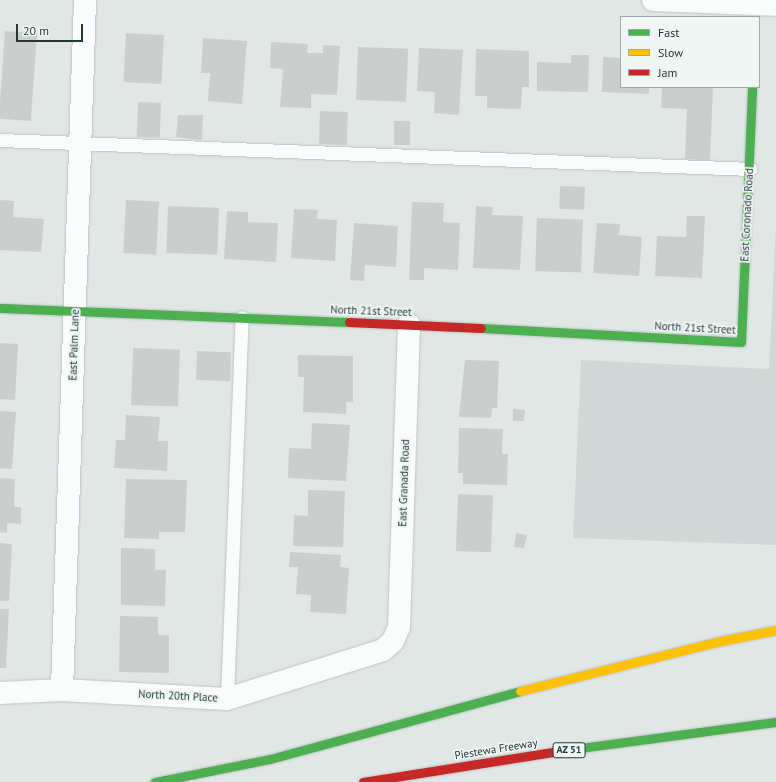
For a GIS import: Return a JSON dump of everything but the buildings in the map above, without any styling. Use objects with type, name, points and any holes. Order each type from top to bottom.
[{"type":"main road","name":"East Coronado Road","points":[[741,342],[750,169],[752,88]]},
{"type":"main road","name":"North 21st Street","points":[[0,308],[409,324],[741,342]]},
{"type":"main road","points":[[155,782],[270,759],[556,681],[725,640],[776,630]]},
{"type":"main road","name":"Piestewa Freeway","points":[[362,782],[543,753],[776,722]]},
{"type":"street","name":"East Palm Lane","points":[[62,690],[76,311],[85,0]]},
{"type":"street","points":[[653,0],[754,7],[776,5]]},
{"type":"street","name":"East Granada Road","points":[[393,641],[399,619],[409,324]]},
{"type":"street","name":"North 20th Place","points":[[0,693],[62,690],[227,699],[383,650],[393,641]]},
{"type":"lane","points":[[0,140],[750,169]]},
{"type":"lane","points":[[227,699],[242,317]]},
{"type":"shaded area","points":[[776,224],[776,545],[573,538],[581,360],[769,369]]},
{"type":"traffic: fast","points":[[481,328],[741,342],[752,88]]},
{"type":"traffic: fast","points":[[0,308],[349,322]]},
{"type":"traffic: fast","points":[[155,782],[270,759],[520,691]]},
{"type":"traffic: fast","points":[[565,750],[776,722]]},
{"type":"traffic: slow","points":[[520,691],[725,640],[776,630]]},
{"type":"traffic: jam","points":[[349,322],[481,328]]},
{"type":"traffic: jam","points":[[363,782],[565,750]]}]
